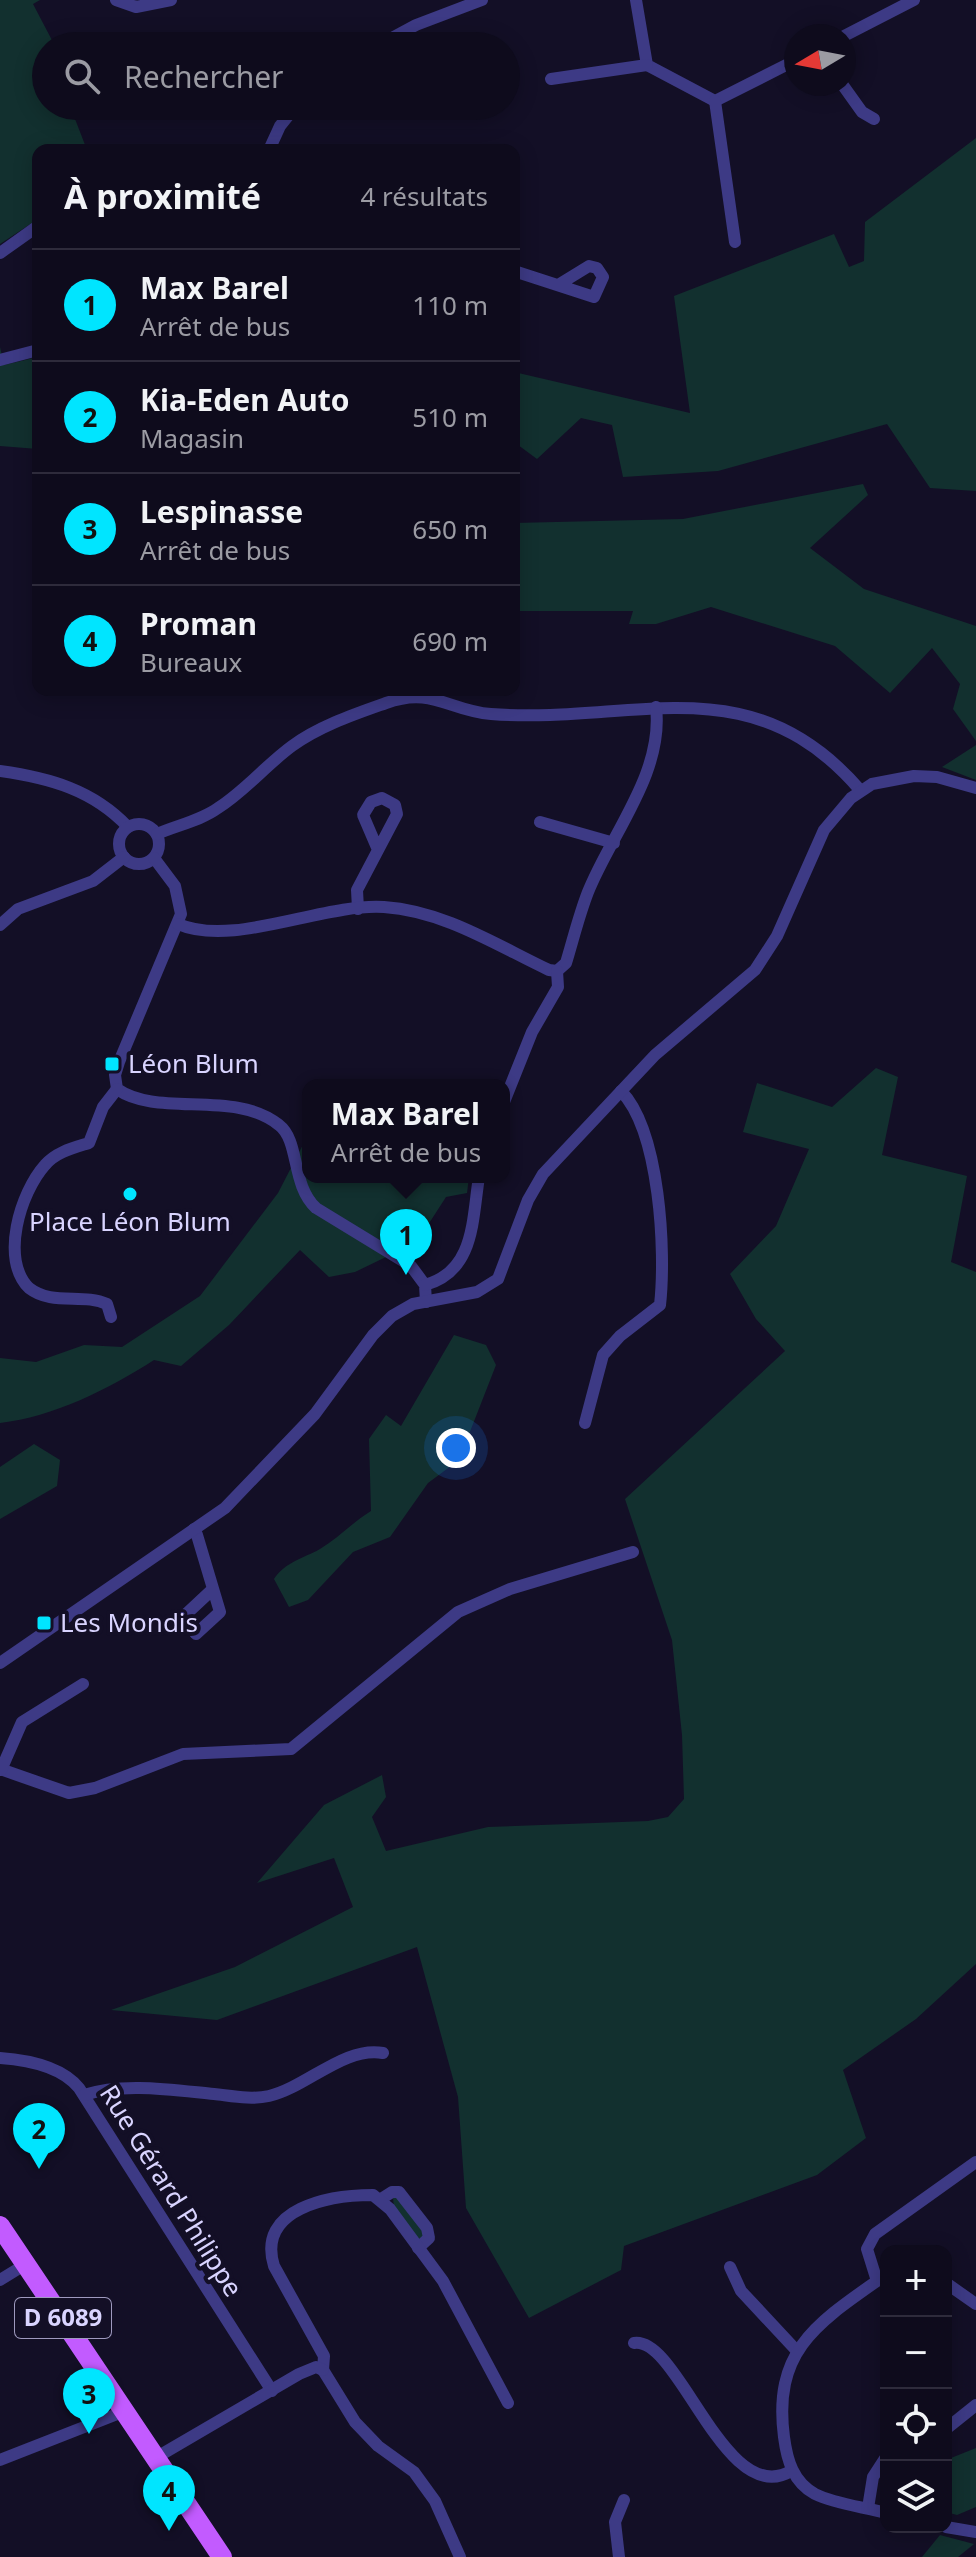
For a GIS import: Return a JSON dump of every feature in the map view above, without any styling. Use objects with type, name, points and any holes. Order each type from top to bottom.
[{"type":"main road","name":"D 6089","points":[[0,2226],[222,2557]]},
{"type":"street","points":[[116,0],[136,7],[171,0]]},
{"type":"street","points":[[403,32],[482,0]]},
{"type":"street","points":[[636,0],[647,65]]},
{"type":"street","points":[[856,30],[915,0]]},
{"type":"street","points":[[551,79],[647,65],[715,101]]},
{"type":"street","points":[[715,101],[784,66]]},
{"type":"street","points":[[851,96],[862,112],[874,119]]},
{"type":"street","points":[[715,101],[735,242]]},
{"type":"street","points":[[272,144],[285,120]]},
{"type":"street","points":[[0,253],[32,230]]},
{"type":"street","points":[[520,273],[558,285]]},
{"type":"street","points":[[0,360],[32,352]]},
{"type":"street","points":[[157,834],[220,807],[308,736],[402,698],[417,696]]},
{"type":"street","points":[[427,696],[492,715],[656,707],[739,715],[791,730],[837,764],[860,790]]},
{"type":"street","points":[[193,931],[207,933],[358,909],[389,908],[436,918],[557,971],[566,963],[588,892],[643,779],[656,726],[656,707]]},
{"type":"street","points":[[0,771],[49,780],[87,794],[102,802],[128,827]]},
{"type":"street","points":[[0,1663],[225,1508],[315,1414],[383,1323],[401,1310],[477,1292],[498,1279],[528,1200],[543,1174],[655,1055],[755,970],[777,936],[824,830],[860,790],[892,779],[914,776],[937,777],[976,788]]},
{"type":"street","points":[[540,822],[614,843]]},
{"type":"street","points":[[142,824],[157,834],[159,849],[154,858],[138,864],[124,857],[120,837],[128,827],[142,824]]},
{"type":"street","points":[[358,909],[357,890],[378,850]]},
{"type":"street","points":[[0,925],[18,909],[93,881],[124,857]]},
{"type":"street","points":[[111,1317],[107,1304],[54,1298],[30,1289],[14,1269],[10,1251],[15,1224],[45,1164],[57,1155],[89,1143],[103,1107],[117,1089],[115,1075],[119,1062],[178,924],[179,895],[154,858]]},
{"type":"street","points":[[178,924],[204,940],[216,941]]},
{"type":"street","points":[[510,1087],[532,1032],[558,987],[557,971]]},
{"type":"street","points":[[117,1089],[126,1095],[166,1102],[228,1106],[273,1120],[287,1133],[300,1186],[310,1202],[411,1266],[425,1285],[426,1302]]},
{"type":"street","points":[[585,1423],[603,1355],[620,1336],[660,1305],[662,1230],[655,1183],[644,1134],[621,1091]]},
{"type":"street","points":[[425,1285],[448,1275],[464,1256],[478,1183]]},
{"type":"street","points":[[194,1529],[213,1589]]},
{"type":"street","points":[[83,1684],[22,1722],[1,1770],[69,1793],[95,1788],[183,1754],[291,1749],[458,1612],[510,1589],[633,1552]]},
{"type":"street","points":[[84,2095],[111,2090],[173,2090],[267,2097],[293,2088],[361,2052],[383,2053]]},
{"type":"street","name":"Rue Gérard Philippe","points":[[0,2058],[62,2072],[84,2095],[272,2391]]},
{"type":"street","points":[[880,2279],[867,2249],[875,2234],[976,2162]]},
{"type":"street","points":[[381,2199],[392,2192],[399,2192],[427,2228],[429,2238],[418,2248]]},
{"type":"street","points":[[460,2557],[435,2501],[414,2472],[378,2446],[355,2422],[323,2370],[324,2356],[274,2266],[271,2255],[273,2232],[281,2221],[298,2208],[365,2195],[381,2199],[443,2281],[508,2403]]},
{"type":"street","points":[[0,2280],[26,2264]]},
{"type":"street","points":[[730,2267],[741,2291],[796,2350]]},
{"type":"street","points":[[880,2282],[817,2326],[796,2350],[787,2370],[781,2401],[785,2450],[791,2471],[816,2494],[880,2511]]},
{"type":"street","points":[[952,2287],[976,2304]]},
{"type":"street","points":[[634,2343],[642,2342],[657,2350],[695,2407],[742,2464],[766,2477],[782,2477],[791,2471]]},
{"type":"street","points":[[157,2457],[312,2368],[323,2370]]},
{"type":"street","points":[[952,2424],[976,2405]]},
{"type":"street","points":[[0,2460],[125,2411]]},
{"type":"street","points":[[868,2508],[873,2477],[883,2461]]},
{"type":"street","points":[[619,2557],[615,2522],[624,2500]]},
{"type":"street","points":[[952,2528],[976,2532]]},
{"type":"green space","points":[[0,0],[40,0],[33,4],[48,32],[32,32],[32,120],[75,120],[85,144],[32,144],[32,223],[0,244]]},
{"type":"green space","points":[[976,138],[976,491],[930,488],[887,424],[718,471],[623,477],[612,425],[581,418],[537,459],[520,446],[520,373],[690,413],[674,296],[834,234],[849,267],[864,261],[865,222]]},
{"type":"green space","points":[[0,347],[4,365],[32,358],[32,449],[0,446]]},
{"type":"green space","points":[[863,484],[868,495],[810,548],[864,589],[976,626],[976,741],[953,709],[960,684],[932,648],[890,693],[835,646],[711,607],[656,624],[629,624],[633,611],[520,611],[520,523],[683,519]]},
{"type":"green space","points":[[976,745],[976,780],[942,767]]},
{"type":"green space","points":[[876,1068],[898,1077],[882,1155],[967,1176],[951,1262],[976,1272],[976,1964],[916,2019],[843,2070],[866,2138],[817,2175],[624,2246],[621,2270],[529,2318],[466,2208],[458,2097],[417,1947],[217,2020],[111,2010],[235,1967],[353,1907],[334,1858],[257,1883],[324,1805],[382,1775],[386,1797],[372,1817],[386,1851],[488,1827],[648,1821],[668,1817],[684,1799],[682,1735],[672,1640],[625,1499],[785,1351],[756,1319],[730,1274],[776,1226],[809,1149],[743,1132],[757,1083],[832,1107]]},
{"type":"green space","points":[[302,1147],[302,1183],[468,1183],[467,1193],[446,1197],[417,1242],[355,1272],[329,1277],[300,1250],[229,1325],[181,1366],[154,1360],[80,1400],[40,1415],[0,1423],[0,1358],[36,1362],[84,1345],[122,1347],[200,1296],[278,1193]]},
{"type":"green space","points":[[454,1335],[486,1345],[496,1365],[464,1447],[451,1466],[428,1483],[390,1537],[353,1552],[308,1600],[289,1607],[274,1579],[289,1564],[320,1549],[371,1511],[369,1439],[386,1415],[401,1426]]},
{"type":"green space","points":[[34,1444],[60,1460],[57,1486],[0,1519],[0,1467]]},
{"type":"green space","points":[[393,2198],[398,2198],[424,2233],[423,2238],[417,2239],[394,2207]]},
{"type":"green space","points":[[976,2448],[976,2507],[957,2515],[952,2514],[952,2458]]},
{"type":"green space","points":[[940,2535],[974,2544],[958,2557],[922,2557]]},
{"type":"place","name":"Léon Blum","points":[[112,1064]]},
{"type":"place","name":"Place Léon Blum","points":[[130,1194]]},
{"type":"place","name":"Max Barel","points":[[406,1275]]},
{"type":"place","name":"Les Mondis","points":[[44,1623]]},
{"type":"place","name":"Kia-Eden Auto","points":[[39,2169]]},
{"type":"place","name":"Lespinasse","points":[[89,2434]]},
{"type":"place","name":"Proman","points":[[169,2531]]}]
